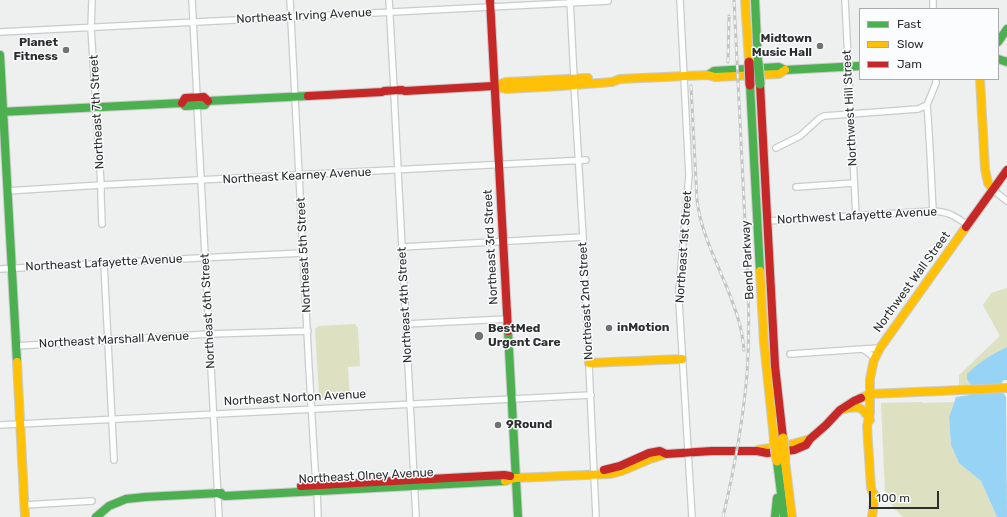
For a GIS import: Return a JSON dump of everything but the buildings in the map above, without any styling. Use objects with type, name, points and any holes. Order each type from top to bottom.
[{"type":"main road","name":"Bend Parkway","points":[[746,0],[746,69],[750,85],[764,343],[768,386],[792,517]]},
{"type":"main road","name":"Bend Parkway","points":[[755,0],[780,449],[779,474],[784,517]]},
{"type":"main road","name":"Northeast 3rd Street","points":[[490,3],[518,517]]},
{"type":"main road","points":[[999,41],[1007,30]]},
{"type":"main road","points":[[0,54],[1,112],[16,346],[24,517]]},
{"type":"main road","points":[[1,112],[182,103],[185,98],[197,101],[204,97],[208,101],[382,92],[384,94],[402,90],[494,86],[506,89],[574,82],[582,84],[612,82],[620,79],[708,75],[714,71],[779,67],[785,70],[859,66]]},
{"type":"main road","points":[[980,80],[984,169],[988,183],[993,190]]},
{"type":"main road","name":"Northwest Wall Street","points":[[875,499],[871,488],[868,426],[870,420],[871,373],[874,359],[880,348],[1007,170]]},
{"type":"main road","points":[[589,363],[682,359]]},
{"type":"main road","points":[[840,410],[854,401],[871,394],[1007,388]]},
{"type":"main road","points":[[840,410],[851,408],[864,409],[870,420]]},
{"type":"main road","name":"Northeast Olney Avenue","points":[[96,517],[109,506],[126,499],[145,497],[217,493],[224,496],[317,488],[414,483],[504,475],[515,478],[594,474],[620,466],[649,453],[660,451],[666,454],[712,451],[757,451],[767,448],[780,449],[803,440],[810,439],[826,426],[840,410]]},
{"type":"main road","name":"Northwest Wall Street","points":[[870,420],[873,433],[877,488],[872,517]]},
{"type":"main road","points":[[870,464],[873,466],[876,482]]},
{"type":"main road","points":[[775,517],[779,474]]},
{"type":"street","name":"Northeast 7th Street","points":[[92,0],[91,28],[97,107],[102,224]]},
{"type":"street","name":"Northeast 6th Street","points":[[192,0],[219,517]]},
{"type":"street","name":"Northeast 5th Street","points":[[290,0],[318,517]]},
{"type":"street","name":"Northeast 4th Street","points":[[389,0],[416,517]]},
{"type":"street","name":"Northeast 1st Street","points":[[680,0],[689,175],[679,301],[692,517]]},
{"type":"street","name":"Northwest Hill Street","points":[[844,0],[856,216]]},
{"type":"street","name":"Northeast 2nd Street","points":[[570,1],[596,517]]},
{"type":"street","name":"Northeast Irving Avenue","points":[[0,32],[390,12],[490,3],[608,1]]},
{"type":"street","points":[[776,148],[800,136],[824,116],[918,110],[926,105],[936,80]]},
{"type":"street","points":[[926,105],[928,117],[933,211]]},
{"type":"street","name":"Northeast Kearney Avenue","points":[[7,191],[586,160]]},
{"type":"street","points":[[796,187],[854,183]]},
{"type":"street","points":[[993,190],[1007,201]]},
{"type":"street","name":"Northwest Lafayette Avenue","points":[[767,220],[933,211],[950,214],[968,225]]},
{"type":"street","points":[[402,248],[583,237]]},
{"type":"street","name":"Northeast Lafayette Avenue","points":[[0,269],[303,253]]},
{"type":"street","points":[[104,264],[114,460]]},
{"type":"street","points":[[406,324],[507,319]]},
{"type":"street","name":"Northeast Marshall Avenue","points":[[16,346],[209,334],[308,331]]},
{"type":"street","points":[[790,354],[880,348]]},
{"type":"street","points":[[863,349],[874,359]]},
{"type":"street","name":"Northeast Norton Avenue","points":[[0,425],[590,395]]},
{"type":"street","points":[[24,505],[92,501]]},
{"type":"green space","points":[[1007,288],[1007,347],[996,352],[968,374],[967,379],[971,385],[959,386],[959,375],[1000,336],[983,305],[991,293]]},
{"type":"green space","points":[[355,324],[358,328],[360,366],[348,367],[350,398],[323,399],[319,396],[315,329],[319,326]]},
{"type":"green space","points":[[954,402],[949,417],[951,445],[959,463],[981,481],[997,517],[903,517],[890,503],[885,492],[881,403]]},
{"type":"water","points":[[1007,347],[1007,380],[1002,382],[1006,397],[1007,517],[997,517],[981,481],[959,463],[951,445],[949,417],[956,397],[969,395],[971,385],[967,379],[967,374],[996,352]]},
{"type":"railway","points":[[723,517],[741,428],[747,374],[749,331],[734,0]]},
{"type":"railway","points":[[728,62],[729,16]]},
{"type":"railway","points":[[691,86],[697,200],[700,216],[704,231],[734,306],[741,329],[744,350]]},
{"type":"traffic: fast","points":[[755,0],[758,62]]},
{"type":"traffic: fast","points":[[999,41],[1007,29]]},
{"type":"traffic: fast","points":[[0,55],[17,362]]},
{"type":"traffic: fast","points":[[999,59],[1007,62]]},
{"type":"traffic: fast","points":[[758,62],[760,84]]},
{"type":"traffic: fast","points":[[708,75],[714,71],[779,67],[785,70],[859,66]]},
{"type":"traffic: fast","points":[[750,85],[760,271]]},
{"type":"traffic: fast","points":[[0,112],[182,103],[185,106],[205,105],[208,101],[308,96]]},
{"type":"traffic: fast","points":[[508,331],[518,517]]},
{"type":"traffic: fast","points":[[777,461],[784,517]]},
{"type":"traffic: fast","points":[[217,493],[225,496],[505,481]]},
{"type":"traffic: fast","points":[[96,517],[109,506],[126,499],[221,493]]},
{"type":"traffic: fast","points":[[775,517],[777,498]]},
{"type":"traffic: slow","points":[[745,0],[749,62]]},
{"type":"traffic: slow","points":[[494,86],[506,89],[561,86],[612,82],[620,79],[708,75],[715,77],[779,74],[785,70]]},
{"type":"traffic: slow","points":[[495,86],[506,82],[588,78]]},
{"type":"traffic: slow","points":[[980,80],[985,169],[988,183],[993,190]]},
{"type":"traffic: slow","points":[[875,499],[871,488],[867,426],[870,413],[870,379],[874,360],[880,348],[966,227]]},
{"type":"traffic: slow","points":[[760,271],[764,343],[774,439]]},
{"type":"traffic: slow","points":[[589,363],[682,359]]},
{"type":"traffic: slow","points":[[17,362],[25,517]]},
{"type":"traffic: slow","points":[[861,398],[871,394],[1007,388]]},
{"type":"traffic: slow","points":[[844,409],[853,407],[860,408],[865,412],[870,420]]},
{"type":"traffic: slow","points":[[783,438],[785,460]]},
{"type":"traffic: slow","points":[[774,439],[777,461]]},
{"type":"traffic: slow","points":[[758,450],[789,445],[810,439]]},
{"type":"traffic: slow","points":[[505,481],[515,478],[610,474],[622,471],[666,454]]},
{"type":"traffic: slow","points":[[785,460],[792,517]]},
{"type":"traffic: slow","points":[[872,517],[875,495]]},
{"type":"traffic: jam","points":[[490,0],[508,331]]},
{"type":"traffic: jam","points":[[749,62],[750,85]]},
{"type":"traffic: jam","points":[[760,84],[775,366],[783,438]]},
{"type":"traffic: jam","points":[[308,96],[494,86]]},
{"type":"traffic: jam","points":[[182,103],[185,98],[204,97],[208,101]]},
{"type":"traffic: jam","points":[[966,227],[1007,170]]},
{"type":"traffic: jam","points":[[604,470],[620,466],[649,453],[660,451],[666,454],[712,451],[757,451],[767,453],[794,450],[806,445],[810,439],[840,410],[861,398]]},
{"type":"traffic: jam","points":[[301,486],[504,475],[510,476]]},
{"type":"place","name":"Midtown Music Hall","points":[[820,46]]},
{"type":"place","name":"Planet Fitness","points":[[66,50]]},
{"type":"place","name":"inMotion","points":[[609,328]]},
{"type":"place","name":"BestMed Urgent Care","points":[[479,336]]},
{"type":"place","name":"9Round","points":[[498,425]]}]
